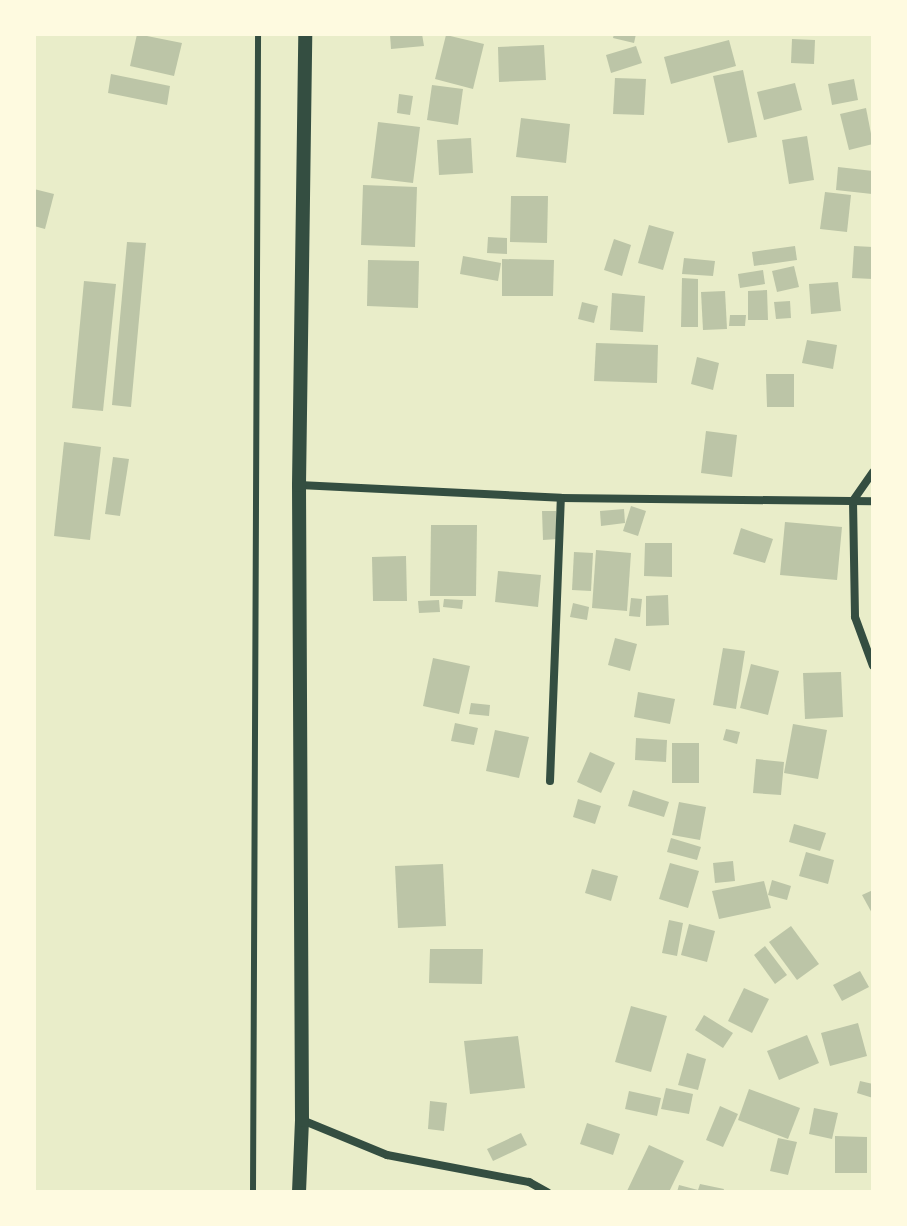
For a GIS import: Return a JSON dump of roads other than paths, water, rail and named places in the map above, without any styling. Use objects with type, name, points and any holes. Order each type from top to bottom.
[{"type":"street","points":[[299,1192],[302,1120],[299,485],[305,34]]},
{"type":"street","points":[[873,472],[853,501],[855,617],[873,666]]},
{"type":"street","points":[[299,485],[561,498],[873,501]]},
{"type":"street","points":[[550,781],[561,498]]},
{"type":"street","points":[[302,1120],[387,1155],[529,1182],[547,1192]]},
{"type":"lane","points":[[253,1192],[258,34]]}]
